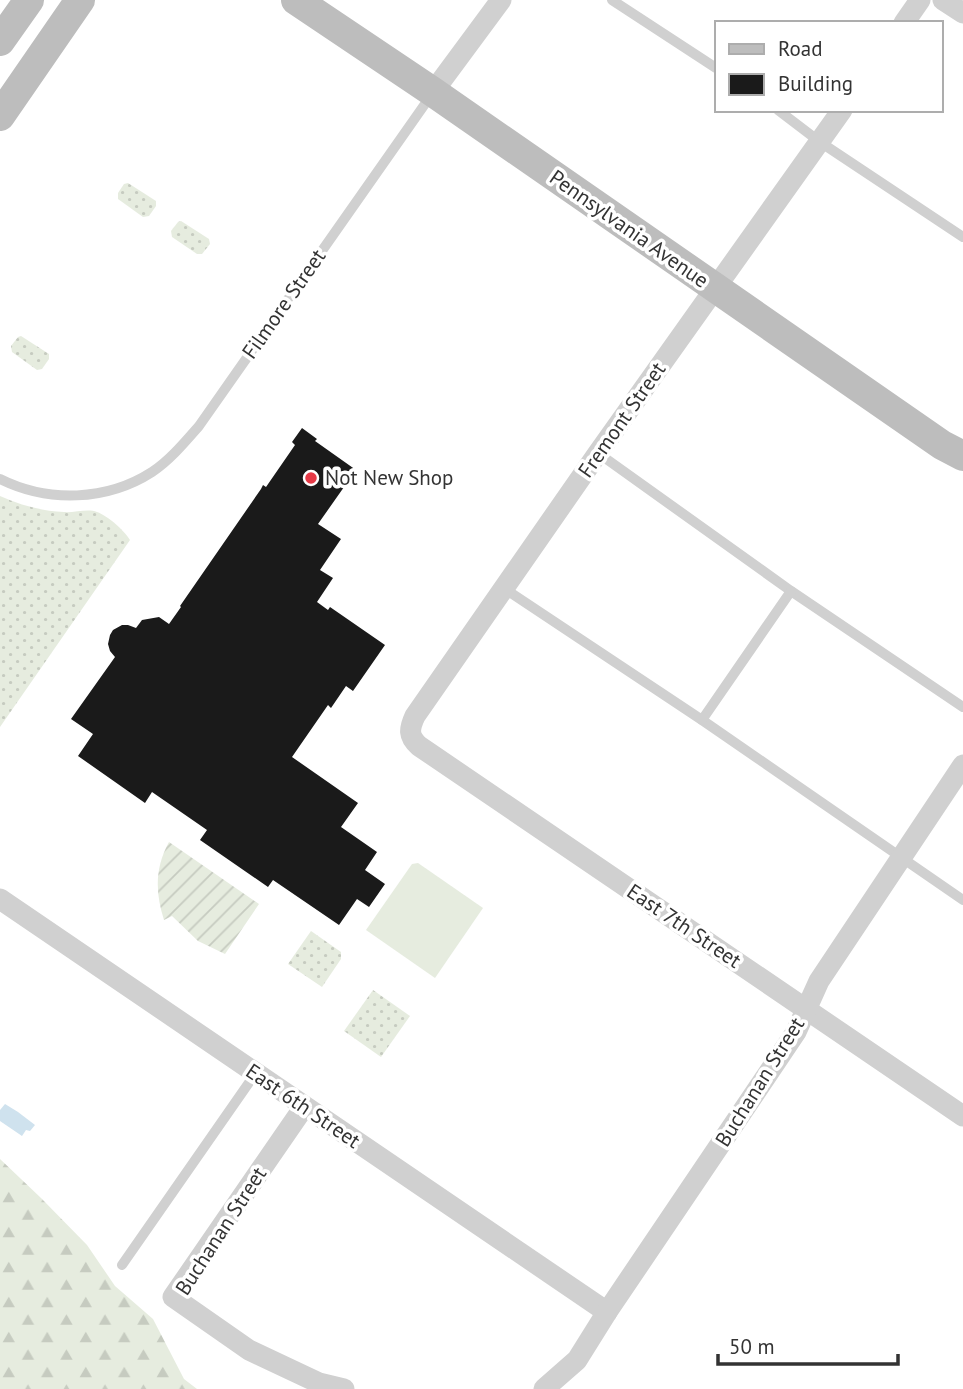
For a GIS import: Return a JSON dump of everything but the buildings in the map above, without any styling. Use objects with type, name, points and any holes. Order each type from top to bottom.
[{"type":"main road","points":[[0,41],[29,0]]},
{"type":"main road","points":[[0,116],[80,0]]},
{"type":"main road","name":"Pennsylvania Avenue","points":[[296,0],[956,455]]},
{"type":"street","name":"Filmore Street","points":[[433,92],[501,0]]},
{"type":"street","points":[[905,21],[920,0]]},
{"type":"street","points":[[943,0],[963,13]]},
{"type":"street","name":"Fremont Street","points":[[409,733],[415,716],[841,112]]},
{"type":"street","name":"East 7th Street","points":[[409,733],[419,746],[963,1116]]},
{"type":"street","name":"Buchanan Street","points":[[544,1389],[577,1360],[796,1032],[819,981],[963,765]]},
{"type":"street","name":"East 6th Street","points":[[0,899],[607,1312]]},
{"type":"street","name":"Buchanan Street","points":[[304,1107],[173,1297],[248,1350],[319,1383],[344,1389]]},
{"type":"lane","points":[[612,0],[715,67]]},
{"type":"lane","name":"Filmore Street","points":[[0,479],[34,491],[81,495],[104,493],[128,485],[154,471],[198,426],[433,92]]},
{"type":"lane","points":[[781,112],[820,142],[963,237]]},
{"type":"lane","points":[[598,453],[791,591],[963,707]]},
{"type":"lane","points":[[505,589],[702,720],[963,900]]},
{"type":"lane","points":[[702,720],[791,591]]},
{"type":"lane","points":[[122,1265],[256,1074]]},
{"type":"green space","points":[[128,183],[156,201],[156,206],[149,216],[143,217],[118,199],[118,193],[124,184]]},
{"type":"green space","points":[[181,221],[209,239],[210,244],[202,254],[197,254],[172,237],[171,231]]},
{"type":"green space","points":[[21,336],[49,354],[49,359],[42,369],[37,370],[12,352],[11,346]]},
{"type":"green space","points":[[0,496],[47,510],[97,512],[115,524],[130,540],[0,727]]},
{"type":"green space","points":[[169,842],[259,904],[225,954],[198,941],[172,916],[164,920],[158,880],[161,861]]},
{"type":"green space","points":[[418,863],[483,908],[435,978],[366,930],[412,864]]},
{"type":"green space","points":[[311,931],[341,952],[341,959],[322,987],[288,964]]},
{"type":"green space","points":[[373,990],[410,1016],[381,1057],[344,1031]]},
{"type":"green space","points":[[0,1159],[87,1245],[115,1286],[153,1319],[184,1379],[197,1389],[0,1389]]},
{"type":"water","points":[[5,1104],[35,1125],[30,1131],[26,1130],[22,1136],[0,1121],[0,1110]]},
{"type":"place","name":"Not New Shop","points":[[311,478]]}]
